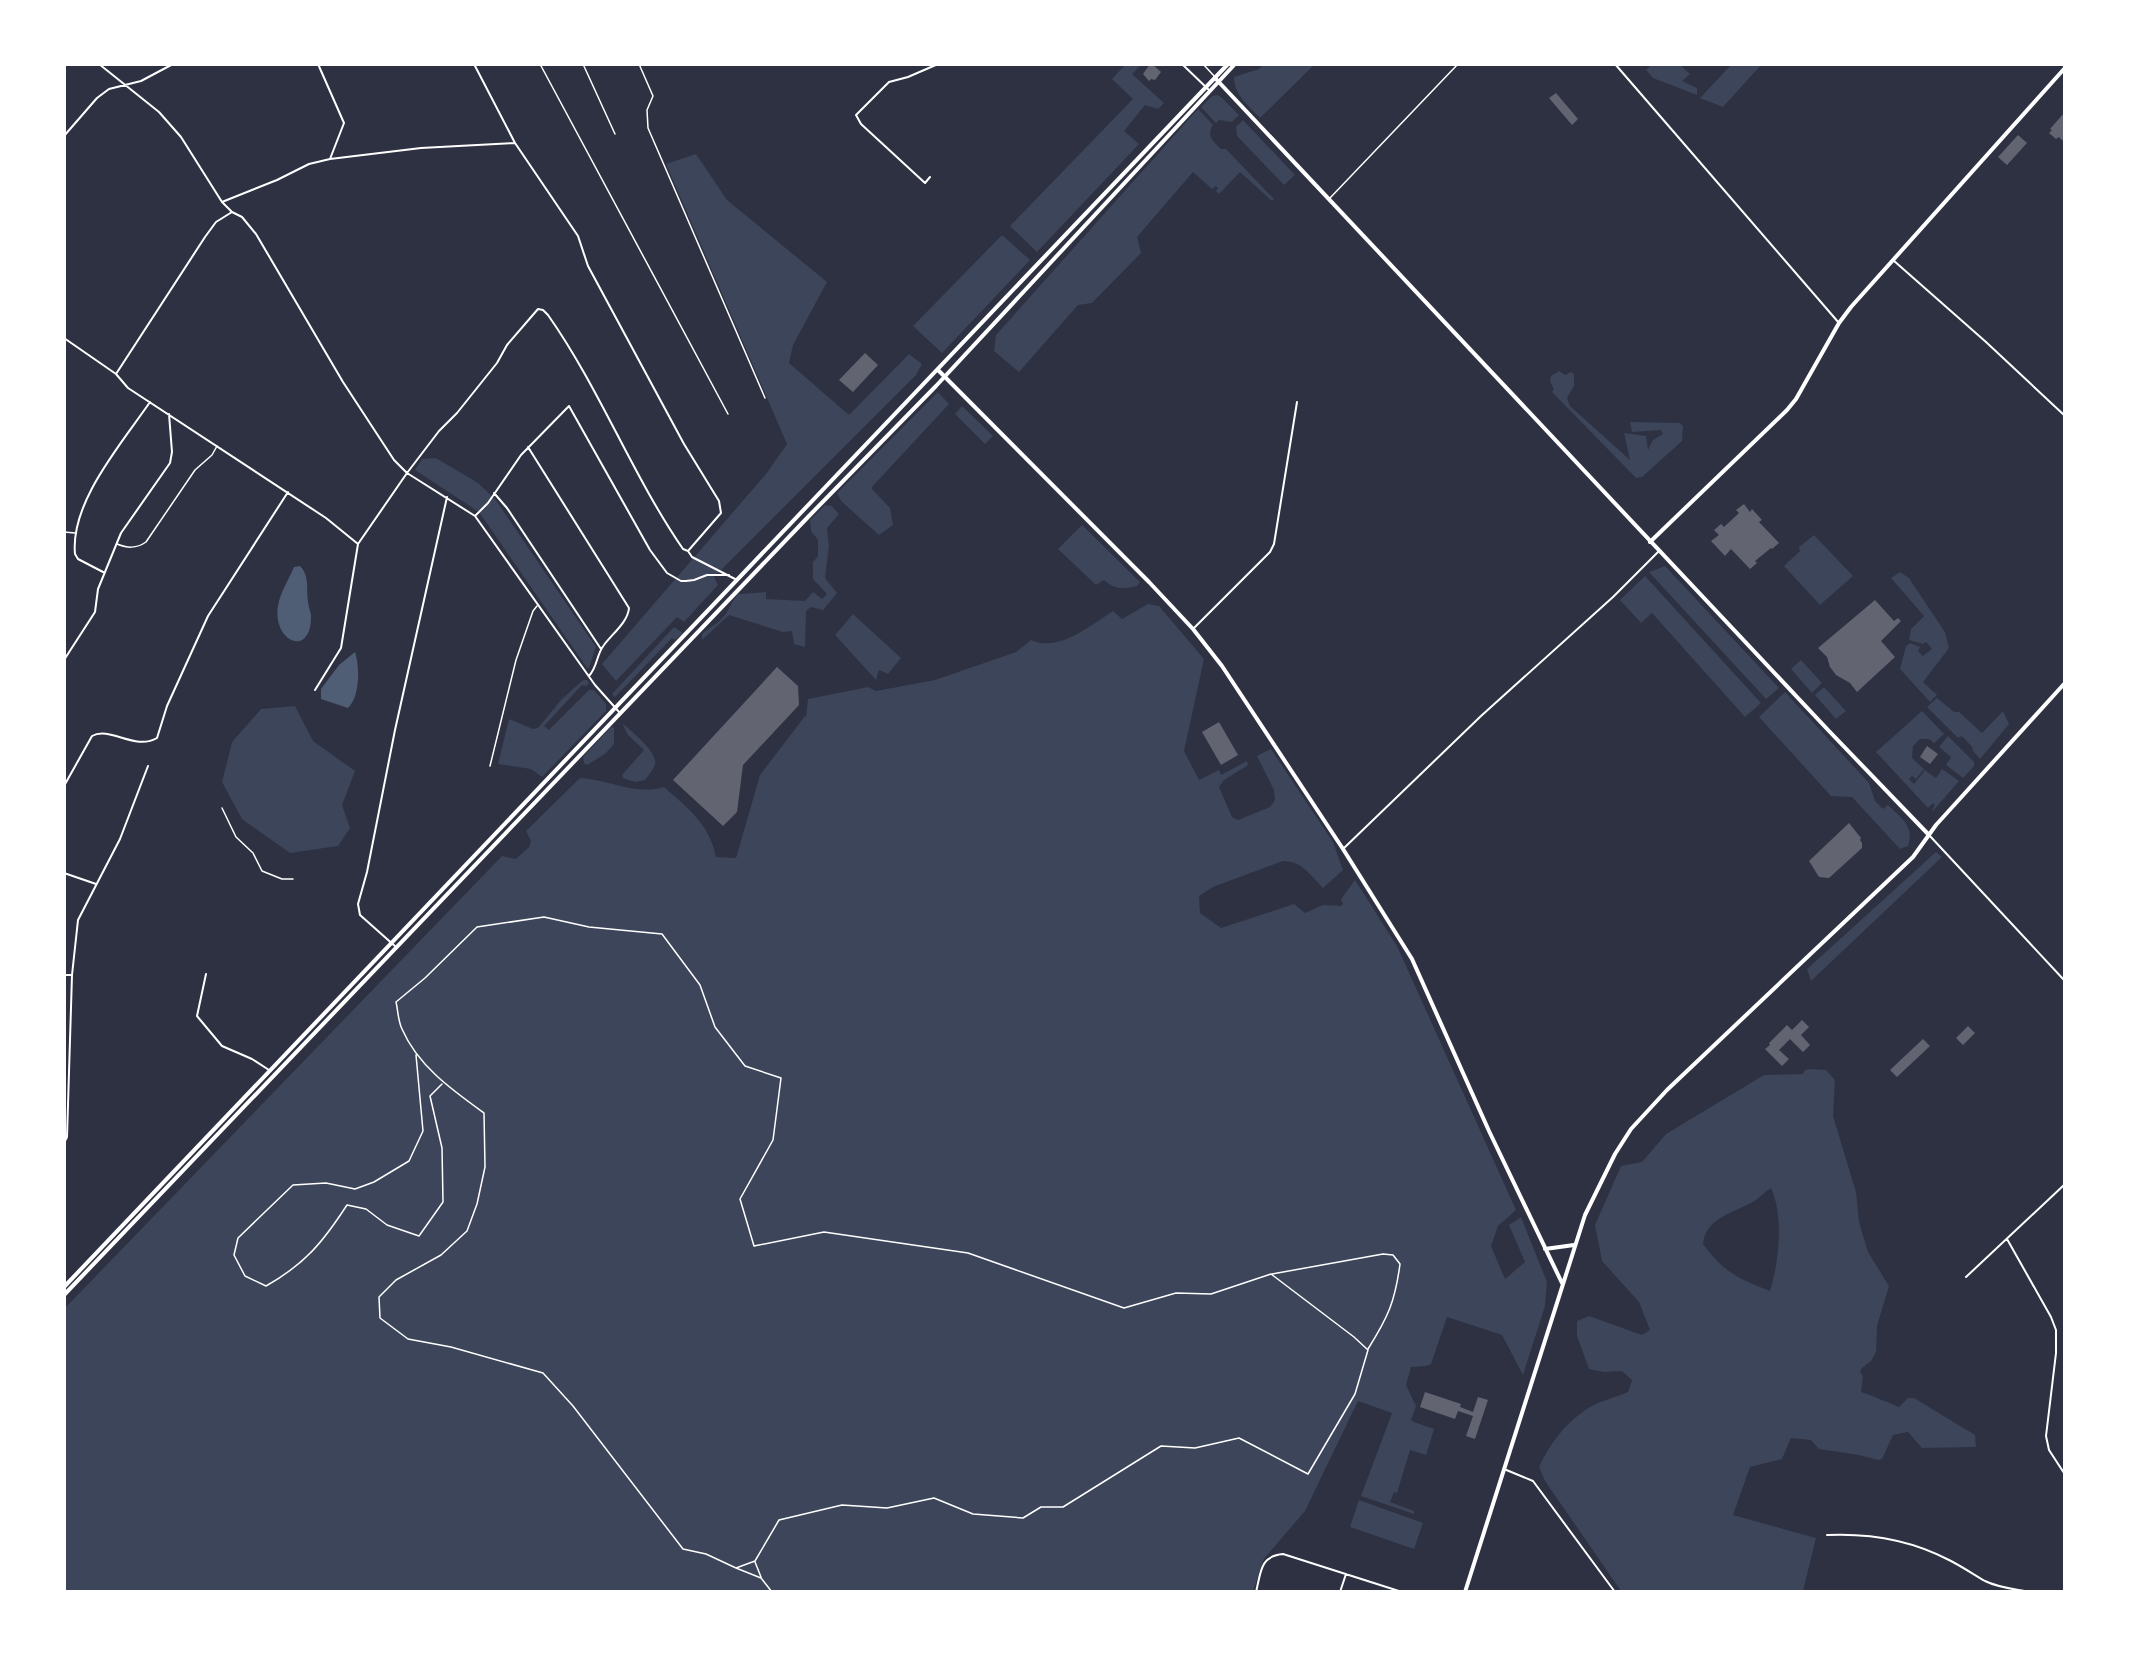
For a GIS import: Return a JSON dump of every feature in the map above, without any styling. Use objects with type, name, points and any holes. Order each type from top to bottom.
[{"type":"main road","points":[[1217,80],[1228,64]]},
{"type":"main road","points":[[64,1295],[737,580],[1208,89],[1235,64]]},
{"type":"main road","points":[[1650,542],[1787,410],[1796,399],[1839,323],[1851,307],[2064,69]]},
{"type":"main road","points":[[1217,80],[1828,731],[1929,835]]},
{"type":"main road","points":[[65,1287],[271,1071],[945,376],[1208,89]]},
{"type":"main road","points":[[938,370],[1149,582],[1193,629],[1222,666],[1343,849],[1412,959],[1562,1283]]},
{"type":"main road","points":[[1465,1592],[1574,1245],[1590,1203],[1614,1154],[1631,1129],[1667,1090],[1912,857],[2064,684]]},
{"type":"main road","points":[[1545,1249],[1574,1245]]},
{"type":"street","points":[[99,64],[159,112],[181,137],[222,202],[232,212],[242,217],[256,234],[343,382],[394,460],[407,473],[475,516],[588,676],[620,713]]},
{"type":"street","points":[[64,136],[97,98],[109,89],[141,81],[173,64]]},
{"type":"street","points":[[318,64],[344,123],[330,159]]},
{"type":"street","points":[[474,64],[515,143],[578,236],[588,266],[684,444],[719,501],[722,510],[720,515],[688,551]]},
{"type":"street","points":[[930,177],[925,183],[861,124],[856,115],[889,82],[908,77],[938,64]]},
{"type":"street","points":[[1182,64],[1208,89]]},
{"type":"street","points":[[1615,64],[1839,323]]},
{"type":"street","points":[[222,202],[277,180],[309,164],[330,159],[421,148],[515,143]]},
{"type":"street","points":[[116,374],[205,237],[216,222],[232,212]]},
{"type":"street","points":[[1893,260],[2064,415]]},
{"type":"street","points":[[315,690],[341,648],[358,544],[407,473],[439,431],[457,413],[491,371],[507,345],[536,310],[540,309],[548,315],[573,355],[683,549],[688,551],[692,557],[737,580]]},
{"type":"street","points":[[64,338],[116,374],[128,388],[288,492],[358,544]]},
{"type":"street","points":[[104,572],[78,559],[75,554],[76,533],[85,499],[150,402]]},
{"type":"street","points":[[1193,629],[1270,552],[1274,544],[1297,402]]},
{"type":"street","points":[[475,516],[488,503],[528,447],[569,406],[663,569],[673,577],[686,581],[707,575],[730,576]]},
{"type":"street","points":[[64,660],[95,612],[98,589],[116,544],[131,517],[170,463],[172,452],[169,414]]},
{"type":"street","points":[[528,447],[628,608],[625,618],[601,648],[596,667],[588,676]]},
{"type":"street","points":[[64,786],[92,736],[104,732],[132,741],[153,741],[157,738],[167,706],[208,616],[288,492]]},
{"type":"street","points":[[494,493],[507,508],[601,648]]},
{"type":"street","points":[[395,945],[360,915],[358,904],[367,873],[395,730],[447,497]]},
{"type":"street","points":[[1343,849],[1479,718],[1613,597],[1659,551]]},
{"type":"street","points":[[64,1143],[67,1137],[72,975],[78,920],[120,839],[148,766]]},
{"type":"street","points":[[1929,835],[2064,980]]},
{"type":"street","points":[[64,873],[96,884]]},
{"type":"street","points":[[206,974],[197,1016],[222,1046],[252,1059],[271,1071]]},
{"type":"street","points":[[64,975],[72,975]]},
{"type":"street","points":[[1966,1276],[2064,1185]]},
{"type":"street","points":[[2007,1239],[2056,1330],[2054,1376],[2046,1436],[2049,1450],[2064,1473]]},
{"type":"street","points":[[1504,1469],[1533,1481],[1615,1592]]},
{"type":"street","points":[[1827,1535],[1865,1535],[1906,1544],[1948,1559],[1987,1582],[2030,1592]]},
{"type":"street","points":[[1256,1592],[1264,1562],[1272,1555],[1283,1554],[1402,1592]]},
{"type":"street","points":[[1340,1592],[1346,1574]]},
{"type":"lane","points":[[540,64],[728,414]]},
{"type":"lane","points":[[583,64],[615,134]]},
{"type":"lane","points":[[639,64],[654,96],[647,110],[648,128],[765,398]]},
{"type":"lane","points":[[1203,64],[1217,80]]},
{"type":"lane","points":[[1329,199],[1458,64]]},
{"type":"lane","points":[[116,544],[133,548],[146,542],[195,470],[212,455],[218,446]]},
{"type":"lane","points":[[64,532],[76,533]]},
{"type":"lane","points":[[490,766],[516,660],[533,612],[538,605]]},
{"type":"lane","points":[[222,808],[236,837],[253,853],[262,871],[282,879],[292,879]]},
{"type":"path","points":[[736,1568],[755,1561],[779,1520],[842,1505],[887,1508],[934,1498],[974,1514],[1023,1518],[1041,1507],[1063,1507],[1161,1446],[1195,1448],[1239,1438],[1308,1474],[1355,1395],[1368,1350],[1385,1322],[1396,1294],[1400,1264],[1393,1255],[1383,1254],[1271,1274],[1211,1294],[1176,1293],[1124,1308],[968,1252],[824,1232],[754,1246],[740,1199],[773,1140],[781,1078],[745,1066],[715,1027],[700,985],[662,933],[589,927],[544,916],[477,927],[425,978],[396,1002],[401,1028],[416,1053],[443,1083],[484,1113],[485,1167],[477,1204],[467,1231],[441,1256],[396,1280],[379,1297],[380,1318],[408,1339],[451,1347],[543,1373],[573,1406],[683,1550],[706,1554],[736,1568],[761,1578]]},
{"type":"path","points":[[416,1053],[423,1131],[409,1161],[374,1182],[355,1189],[326,1183],[293,1185],[238,1238],[234,1256],[245,1276],[266,1286],[290,1273],[326,1237],[347,1205],[366,1209],[387,1225],[419,1236],[443,1202],[442,1148],[430,1096],[443,1083]]},
{"type":"path","points":[[1271,1274],[1368,1350]]},
{"type":"path","points":[[755,1561],[761,1578],[772,1592]]},
{"type":"shaded area","points":[[1125,65],[1141,65],[1132,74],[1164,103],[1158,109],[1145,105],[1124,131],[1139,144],[1037,252],[1010,226],[1133,99],[1112,79]]},
{"type":"shaded area","points":[[1263,65],[1314,65],[1260,118],[1239,94],[1234,77],[1259,69]]},
{"type":"shaded area","points":[[1651,65],[1680,65],[1690,74],[1682,81],[1697,88],[1697,95],[1653,78],[1646,70]]},
{"type":"shaded area","points":[[1731,65],[1761,65],[1723,107],[1700,98]]},
{"type":"shaded area","points":[[1217,95],[1239,115],[1232,122],[1219,120],[1216,123],[1201,107],[1212,96]]},
{"type":"shaded area","points":[[1198,109],[1213,125],[1210,135],[1213,141],[1221,149],[1226,149],[1274,199],[1272,201],[1240,172],[1219,194],[1216,186],[1212,189],[1193,172],[1137,237],[1141,253],[1092,303],[1078,305],[1019,372],[994,351],[996,335]]},
{"type":"shaded area","points":[[1243,120],[1295,175],[1284,185],[1237,136],[1236,127]]},
{"type":"shaded area","points":[[696,154],[727,200],[827,282],[793,345],[789,363],[849,415],[909,354],[922,364],[916,375],[714,577],[718,585],[684,622],[677,617],[616,681],[602,664],[766,474],[787,444],[666,164]]},
{"type":"shaded area","points":[[1002,235],[1030,260],[942,353],[913,326]]},
{"type":"shaded area","points":[[1559,371],[1565,375],[1571,372],[1574,374],[1574,386],[1567,398],[1570,406],[1630,460],[1624,433],[1646,436],[1648,450],[1653,440],[1663,434],[1661,430],[1632,432],[1630,422],[1680,423],[1683,426],[1682,441],[1642,477],[1636,478],[1552,392],[1554,389],[1550,382],[1551,376]]},
{"type":"shaded area","points":[[938,392],[949,404],[871,488],[890,508],[893,525],[879,535],[841,501],[837,493]]},
{"type":"shaded area","points":[[962,406],[993,436],[985,444],[955,414]]},
{"type":"shaded area","points":[[436,458],[478,483],[495,499],[596,647],[589,668],[479,512],[415,470],[422,459]]},
{"type":"shaded area","points":[[825,505],[832,506],[839,514],[827,528],[829,546],[825,578],[837,593],[823,610],[811,607],[806,611],[805,647],[794,644],[792,631],[783,632],[729,615],[702,640],[702,634],[723,618],[738,594],[766,592],[766,599],[805,601],[813,592],[822,599],[827,594],[813,579],[813,562],[818,556],[818,540],[811,531],[810,520]]},
{"type":"shaded area","points":[[1082,525],[1140,582],[1137,586],[1119,588],[1104,580],[1096,585],[1058,549]]},
{"type":"shaded area","points":[[1814,535],[1853,576],[1820,605],[1784,566],[1800,551],[1799,547]]},
{"type":"shaded area","points":[[300,566],[306,578],[311,615],[310,629],[299,641],[286,636],[281,629],[278,606],[294,567]]},
{"type":"shaded area","points":[[1665,566],[1779,688],[1766,699],[1649,572]]},
{"type":"shaded area","points":[[1900,572],[1909,578],[1945,632],[1949,648],[1923,682],[1937,695],[1930,702],[1900,669],[1906,646],[1910,643],[1920,647],[1918,651],[1923,656],[1932,649],[1926,642],[1923,644],[1909,640],[1911,629],[1924,616],[1891,578]]},
{"type":"shaded area","points":[[1645,576],[1761,703],[1745,717],[1652,613],[1641,623],[1620,600]]},
{"type":"shaded area","points":[[1148,604],[1159,606],[1204,659],[1184,751],[1199,780],[1219,770],[1221,775],[1247,761],[1248,765],[1224,780],[1219,787],[1232,817],[1238,820],[1270,807],[1275,800],[1274,790],[1257,756],[1271,749],[1333,842],[1343,870],[1323,888],[1301,866],[1283,861],[1213,887],[1199,896],[1200,913],[1221,928],[1294,904],[1305,913],[1323,905],[1341,906],[1343,904],[1341,899],[1355,880],[1397,946],[1516,1210],[1498,1226],[1491,1246],[1505,1279],[1525,1262],[1509,1225],[1521,1217],[1547,1282],[1545,1306],[1523,1375],[1502,1335],[1447,1317],[1431,1364],[1411,1367],[1406,1385],[1416,1406],[1411,1420],[1434,1429],[1426,1455],[1410,1450],[1397,1493],[1394,1492],[1390,1502],[1414,1511],[1414,1514],[1361,1496],[1392,1413],[1358,1401],[1305,1511],[1263,1560],[1253,1592],[65,1591],[65,1308],[502,856],[516,859],[529,847],[531,841],[526,831],[580,778],[643,790],[664,787],[703,826],[716,857],[736,858],[760,775],[806,717],[808,699],[868,687],[876,691],[935,680],[1016,652],[1031,640],[1052,643],[1063,640],[1085,630],[1113,611],[1122,619]]},
{"type":"shaded area","points":[[853,614],[901,658],[888,674],[879,670],[876,680],[835,635]]},
{"type":"shaded area","points":[[674,627],[683,633],[675,640],[672,638],[615,697],[612,694]]},
{"type":"shaded area","points":[[355,652],[358,682],[352,703],[348,708],[321,699],[321,689],[339,665]]},
{"type":"shaded area","points":[[1801,660],[1822,683],[1812,693],[1791,669]]},
{"type":"shaded area","points":[[583,680],[589,683],[586,686],[582,685],[544,726],[549,730],[589,690],[594,690],[606,704],[606,711],[542,777],[531,769],[498,764],[509,719],[533,729],[538,728],[561,700]]},
{"type":"shaded area","points":[[1824,687],[1846,711],[1836,719],[1815,695]]},
{"type":"shaded area","points":[[1785,692],[1869,783],[1875,801],[1883,809],[1888,805],[1906,823],[1910,833],[1908,846],[1900,849],[1852,797],[1831,796],[1759,717]]},
{"type":"shaded area","points":[[1937,698],[1954,712],[1959,712],[1982,733],[2003,711],[2009,724],[1980,759],[1962,736],[1958,738],[1927,707]]},
{"type":"shaded area","points":[[295,706],[313,741],[355,771],[342,805],[350,828],[338,846],[290,853],[242,819],[222,782],[232,742],[261,709]]},
{"type":"shaded area","points":[[1922,711],[1944,734],[1934,743],[1929,739],[1920,739],[1913,746],[1912,758],[1924,769],[1916,779],[1912,776],[1909,779],[1914,784],[1925,770],[1936,778],[1942,769],[1959,781],[1933,811],[1935,805],[1933,803],[1928,808],[1876,752]]},
{"type":"shaded area","points":[[622,723],[643,742],[655,759],[655,764],[645,780],[635,782],[623,778],[622,775],[644,750],[628,735]]},
{"type":"shaded area","points":[[611,727],[614,728],[614,744],[605,754],[587,765],[584,763],[583,757]]},
{"type":"shaded area","points":[[1948,736],[1974,762],[1974,766],[1963,778],[1946,765],[1951,757],[1939,747]]},
{"type":"shaded area","points":[[1936,852],[1942,857],[1811,981],[1807,969]]},
{"type":"shaded area","points":[[1805,1070],[1826,1070],[1835,1080],[1833,1116],[1856,1192],[1859,1222],[1868,1252],[1889,1286],[1877,1326],[1876,1352],[1860,1372],[1863,1376],[1861,1392],[1899,1407],[1908,1398],[1914,1398],[1975,1435],[1976,1447],[1922,1448],[1908,1432],[1893,1435],[1882,1459],[1878,1460],[1819,1449],[1811,1440],[1791,1438],[1782,1459],[1750,1467],[1733,1515],[1816,1538],[1803,1591],[1621,1591],[1545,1481],[1539,1467],[1552,1443],[1570,1423],[1594,1405],[1628,1392],[1632,1380],[1622,1371],[1604,1372],[1589,1369],[1577,1336],[1577,1321],[1589,1316],[1642,1335],[1650,1330],[1639,1302],[1602,1261],[1595,1225],[1621,1166],[1642,1162],[1666,1134],[1764,1075],[1803,1074]],"holes":[[[1771,1188],[1775,1199],[1779,1239],[1776,1267],[1770,1291],[1732,1273],[1718,1262],[1703,1244],[1710,1227],[1723,1216],[1756,1200]]]},
{"type":"shaded area","points":[[1359,1500],[1423,1523],[1414,1549],[1350,1527]]},
{"type":"building","points":[[1150,64],[1161,72],[1155,80],[1149,81],[1143,74]]},
{"type":"building","points":[[1556,93],[1578,119],[1572,125],[1549,98]]},
{"type":"building","points":[[2064,113],[2064,142],[2049,133]]},
{"type":"building","points":[[2018,135],[2027,143],[2007,165],[1998,157]]},
{"type":"building","points":[[865,353],[878,365],[853,392],[839,380]]},
{"type":"building","points":[[1744,504],[1750,512],[1752,509],[1762,520],[1759,522],[1779,543],[1755,561],[1757,563],[1750,569],[1731,549],[1725,556],[1711,541],[1719,535],[1714,530],[1721,524],[1724,527],[1739,513],[1736,510]]},
{"type":"building","points":[[1875,600],[1894,621],[1898,618],[1901,621],[1881,641],[1895,657],[1857,692],[1850,683],[1836,675],[1827,657],[1818,648]]},
{"type":"building","points":[[777,667],[798,686],[799,705],[743,765],[737,812],[723,826],[673,780]]},
{"type":"building","points":[[1219,722],[1238,755],[1221,765],[1202,732]]},
{"type":"building","points":[[1927,746],[1938,754],[1930,764],[1920,757]]},
{"type":"building","points":[[1849,823],[1861,838],[1862,848],[1829,878],[1819,877],[1809,861]]},
{"type":"building","points":[[1802,1020],[1809,1027],[1801,1035],[1810,1045],[1803,1052],[1790,1039],[1779,1050],[1789,1059],[1782,1066],[1765,1049],[1787,1025],[1792,1030]]},
{"type":"building","points":[[1968,1026],[1975,1033],[1963,1045],[1956,1038]]},
{"type":"building","points":[[1923,1039],[1930,1046],[1897,1077],[1890,1070]]},
{"type":"building","points":[[1425,1392],[1461,1404],[1460,1407],[1473,1412],[1478,1397],[1488,1400],[1475,1439],[1466,1436],[1473,1416],[1458,1411],[1455,1419],[1420,1407]]}]
